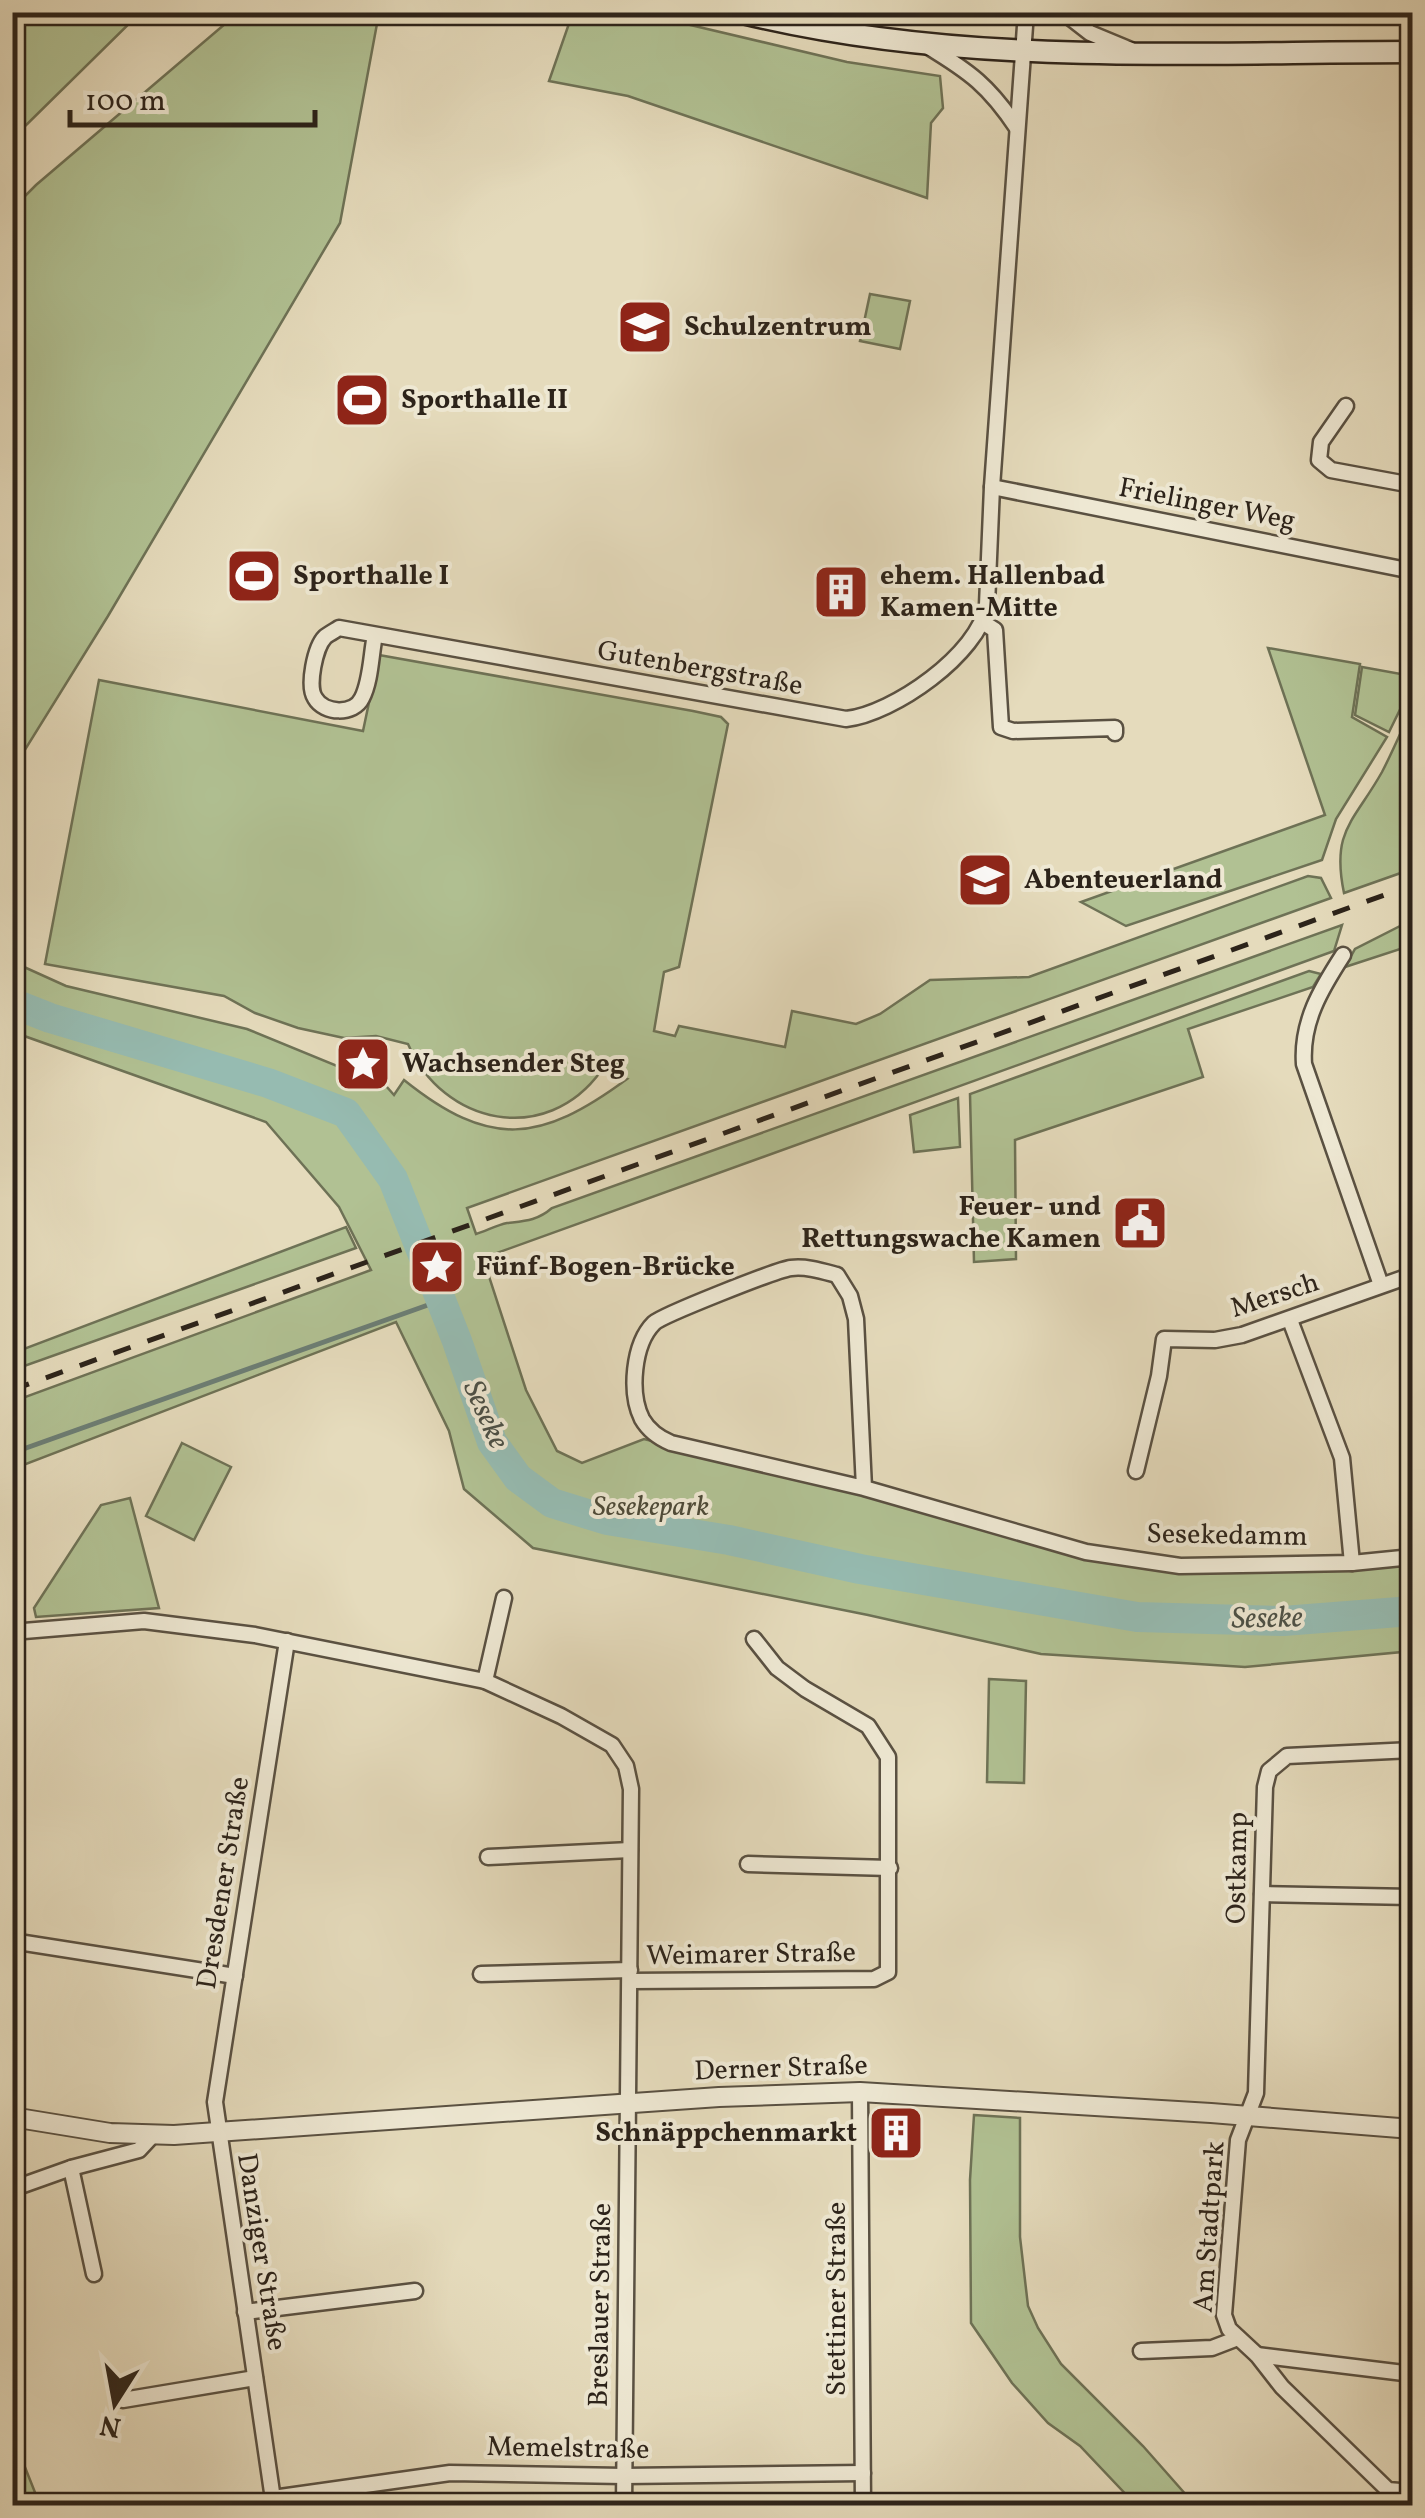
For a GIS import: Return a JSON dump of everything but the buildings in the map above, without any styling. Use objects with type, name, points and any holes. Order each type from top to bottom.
[{"type":"main road","points":[[740,12],[807,28],[923,44],[1024,52],[1412,52]]},
{"type":"street","points":[[1026,12],[984,623],[995,630],[1000,727],[1013,731],[1115,728],[1115,733]]},
{"type":"street","points":[[1063,12],[1090,33],[1141,54]]},
{"type":"street","points":[[923,44],[975,76],[1000,102],[1018,129]]},
{"type":"street","points":[[1409,345],[1412,389]]},
{"type":"street","points":[[1346,406],[1321,442],[1319,460],[1331,470],[1412,485]]},
{"type":"street","name":"Frielinger Weg","points":[[992,487],[1412,571]]},
{"type":"street","name":"Gutenbergstraße","points":[[376,635],[362,699],[353,708],[341,711],[324,708],[315,700],[311,687],[319,646],[339,628],[846,719],[886,708],[941,669],[976,636],[984,623]]},
{"type":"street","points":[[1343,955],[1311,1011],[1304,1036],[1304,1064],[1381,1285]]},
{"type":"street","name":"Sesekedamm","points":[[864,1488],[856,1320],[850,1296],[837,1275],[790,1268],[656,1320],[642,1340],[635,1371],[638,1408],[649,1429],[672,1444],[864,1488],[1086,1552],[1180,1566],[1412,1557]]},
{"type":"street","name":"Mersch","points":[[1136,1470],[1164,1339],[1216,1340],[1290,1320],[1412,1274]]},
{"type":"street","points":[[1290,1320],[1342,1458],[1352,1562]]},
{"type":"street","points":[[485,1681],[504,1598]]},
{"type":"street","name":"Breslauer Straße","points":[[12,1632],[144,1621],[288,1641],[485,1681],[612,1745],[626,1766],[631,1790],[624,2506]]},
{"type":"street","name":"Weimarer Straße","points":[[630,1976],[874,1978],[888,1972],[888,1757],[868,1726],[777,1668],[754,1639]]},
{"type":"street","name":"Dresdener Straße","points":[[217,2133],[214,2102],[288,1641]]},
{"type":"street","name":"Ostkamp","points":[[1248,2116],[1256,2092],[1264,1787],[1269,1771],[1288,1756],[1412,1750]]},
{"type":"street","points":[[488,1857],[630,1850]]},
{"type":"street","points":[[748,1864],[890,1868]]},
{"type":"street","points":[[1262,1894],[1412,1897]]},
{"type":"street","points":[[12,1941],[235,1976]]},
{"type":"street","points":[[481,1974],[630,1976]]},
{"type":"street","name":"Derner Straße","points":[[12,2118],[152,2136],[860,2092],[1412,2129]]},
{"type":"street","name":"Stettiner Straße","points":[[860,2092],[863,2506]]},
{"type":"street","name":"Am Stadtpark","points":[[1248,2116],[1238,2140],[1224,2315],[1228,2330],[1388,2490],[1412,2492]]},
{"type":"street","name":"Danziger Straße","points":[[217,2133],[274,2502]]},
{"type":"street","name":"Derner Straße","points":[[12,2190],[71,2168],[138,2150],[152,2136]]},
{"type":"street","points":[[71,2168],[94,2274]]},
{"type":"street","points":[[245,2312],[415,2291]]},
{"type":"street","name":"Am Stadtpark","points":[[1140,2351],[1212,2348],[1238,2338]]},
{"type":"street","points":[[1257,2355],[1412,2374]]},
{"type":"street","name":"Danziger Straße","points":[[123,2400],[255,2378]]},
{"type":"street","name":"Memelstraße","points":[[274,2502],[450,2472],[624,2476],[863,2473]]},
{"type":"green space","points":[[13,12],[140,12],[140,13],[13,138]]},
{"type":"green space","points":[[239,12],[379,13],[340,223],[13,769],[13,208]]},
{"type":"green space","points":[[573,12],[656,13],[682,23],[847,62],[940,76],[943,108],[931,123],[927,198],[628,96],[549,81]]},
{"type":"green space","points":[[870,294],[910,301],[900,349],[860,341]]},
{"type":"green space","points":[[1268,648],[1360,664],[1352,717],[1387,737],[1336,819],[1322,860],[1126,926],[1081,902],[1325,815]]},
{"type":"green space","name":"Sesekepark","points":[[379,655],[693,711],[721,717],[728,724],[679,967],[664,972],[654,1031],[675,1036],[679,1026],[785,1047],[792,1011],[856,1024],[880,1014],[930,980],[1029,977],[1308,876],[1321,878],[1331,898],[467,1208],[476,1234],[536,1218],[552,1208],[1342,925],[1334,951],[483,1258],[526,1390],[557,1451],[582,1463],[644,1439],[1154,1567],[1412,1561],[1412,1651],[1245,1667],[1041,1654],[533,1548],[464,1489],[449,1431],[396,1322],[13,1469],[13,1405],[25,1397],[371,1270],[339,1207],[266,1122],[13,1032],[13,962],[66,986],[247,1029],[386,1086],[394,1095],[404,1080],[463,1118],[489,1127],[541,1126],[568,1116],[627,1079],[601,1071],[578,1095],[553,1110],[525,1117],[497,1116],[470,1108],[445,1093],[424,1072],[408,1044],[376,1036],[344,1038],[298,1028],[255,1013],[224,996],[45,964],[99,680],[363,731]]},
{"type":"green space","points":[[1362,667],[1412,676],[1412,685],[1389,732],[1355,715]]},
{"type":"green space","points":[[1412,708],[1412,869],[1344,893],[1343,840],[1382,772]]},
{"type":"green space","points":[[1412,920],[1412,975],[1403,948],[1345,967],[1355,949]]},
{"type":"green space","points":[[1309,971],[1321,974],[1313,987],[1188,1029],[1203,1077],[1015,1140],[1016,1259],[974,1262],[970,1094]]},
{"type":"green space","points":[[958,1098],[960,1147],[914,1152],[910,1115]]},
{"type":"green space","points":[[346,1227],[356,1248],[13,1370],[13,1353]]},
{"type":"green space","points":[[182,1443],[231,1467],[194,1540],[146,1516]]},
{"type":"green space","points":[[130,1498],[159,1608],[36,1617],[34,1608],[101,1505]]},
{"type":"green space","points":[[989,1679],[1026,1681],[1024,1783],[987,1782]]},
{"type":"green space","points":[[974,2115],[1020,2118],[1020,2237],[1028,2306],[1038,2328],[1061,2364],[1195,2505],[1136,2505],[1080,2446],[1048,2423],[1012,2383],[971,2323],[970,2180]]},
{"type":"green space","points":[[13,2437],[40,2505],[13,2505]]},
{"type":"waterway","name":"Seseke","points":[[12,1003],[268,1083],[346,1113],[393,1179],[492,1442],[518,1478],[552,1503],[607,1520],[1137,1617],[1283,1621],[1412,1611]]},
{"type":"waterway","points":[[12,1453],[442,1300]]},
{"type":"railway","points":[[12,1390],[1412,885]]},
{"type":"place","name":"Schulzentrum","points":[[645,327]]},
{"type":"place","name":"Sporthalle II","points":[[362,400]]},
{"type":"place","name":"Sporthalle I","points":[[254,576]]},
{"type":"place","name":"ehem. Hallenbad Kamen-Mitte","points":[[841,592]]},
{"type":"place","name":"Abenteuerland","points":[[985,880]]},
{"type":"place","name":"Wachsender Steg","points":[[363,1064]]},
{"type":"place","name":"Feuer- und Rettungswache Kamen","points":[[1140,1223]]},
{"type":"place","name":"Fünf-Bogen-Brücke","points":[[437,1267]]},
{"type":"place","name":"Schnäppchenmarkt","points":[[896,2133]]}]
